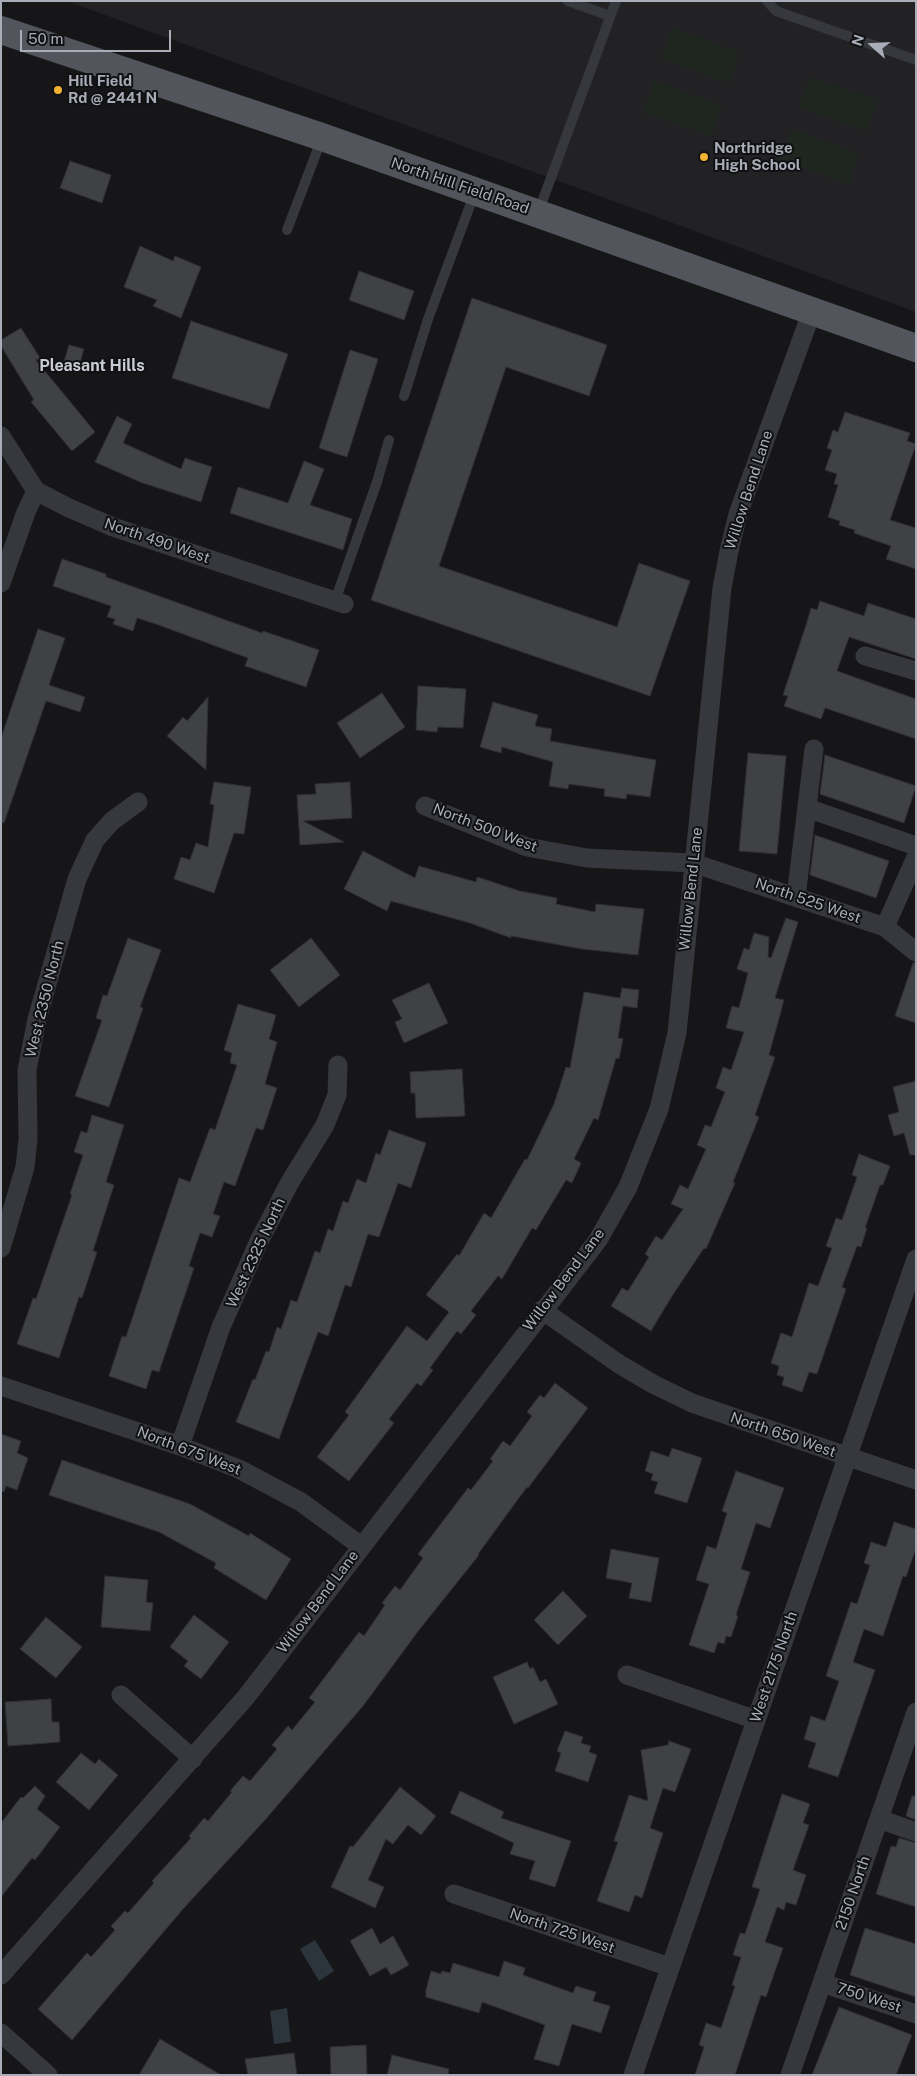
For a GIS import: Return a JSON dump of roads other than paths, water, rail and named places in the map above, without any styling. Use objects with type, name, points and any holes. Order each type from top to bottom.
[{"type":"main road","name":"North Hill Field Road","points":[[1,30],[322,137],[916,348]]},
{"type":"street","name":"Willow Bend Lane","points":[[1,1975],[246,1697],[542,1310],[598,1240],[628,1187],[659,1109],[677,1032],[722,588],[729,551],[738,514],[812,311]]},
{"type":"street","points":[[1,436],[36,491],[26,512],[1,583]]},
{"type":"street","name":"North 490 West","points":[[36,491],[69,508],[113,526],[339,602]]},
{"type":"street","points":[[865,656],[916,671]]},
{"type":"street","points":[[796,897],[814,749]]},
{"type":"street","name":"West 2350 North","points":[[1,1248],[24,1167],[28,1139],[27,1070],[37,1019],[77,879],[94,840],[112,820],[138,802]]},
{"type":"street","name":"North 500 West","points":[[425,806],[527,847],[588,858],[693,863]]},
{"type":"street","points":[[807,808],[916,846]]},
{"type":"street","points":[[885,927],[916,857]]},
{"type":"street","name":"North 525 West","points":[[693,863],[885,927],[916,952]]},
{"type":"street","name":"West 2325 North","points":[[180,1446],[221,1327],[259,1241],[290,1182],[325,1125],[337,1095],[338,1065]]},
{"type":"street","name":"West 2175 North","points":[[633,2075],[916,1259]]},
{"type":"street","name":"North 650 West","points":[[542,1310],[618,1364],[653,1384],[692,1402],[916,1480]]},
{"type":"street","name":"North 675 West","points":[[1,1386],[180,1446],[239,1469],[301,1502],[361,1546]]},
{"type":"street","points":[[627,1675],[756,1720]]},
{"type":"street","points":[[122,1696],[193,1759]]},
{"type":"street","name":"2150 North","points":[[790,2075],[916,1712]]},
{"type":"street","points":[[879,1819],[916,1832]]},
{"type":"street","name":"North 725 West","points":[[454,1894],[670,1968]]},
{"type":"street","name":"750 West","points":[[822,1983],[916,2014]]},
{"type":"street","points":[[1,2033],[48,2075]]},
{"type":"lane","points":[[568,1],[610,16]]},
{"type":"lane","points":[[538,213],[616,1]]},
{"type":"lane","points":[[767,1],[776,11],[916,60]]},
{"type":"lane","points":[[287,230],[322,137]]},
{"type":"lane","points":[[404,396],[428,319],[476,192]]},
{"type":"lane","points":[[339,602],[377,482],[388,440]]},
{"type":"place","name":"Hill Field Rd @ 2441 N","points":[[58,90]]},
{"type":"place","name":"Northridge High School","points":[[704,157]]},
{"type":"district","name":"Pleasant Hills","points":[[92,366]]}]
